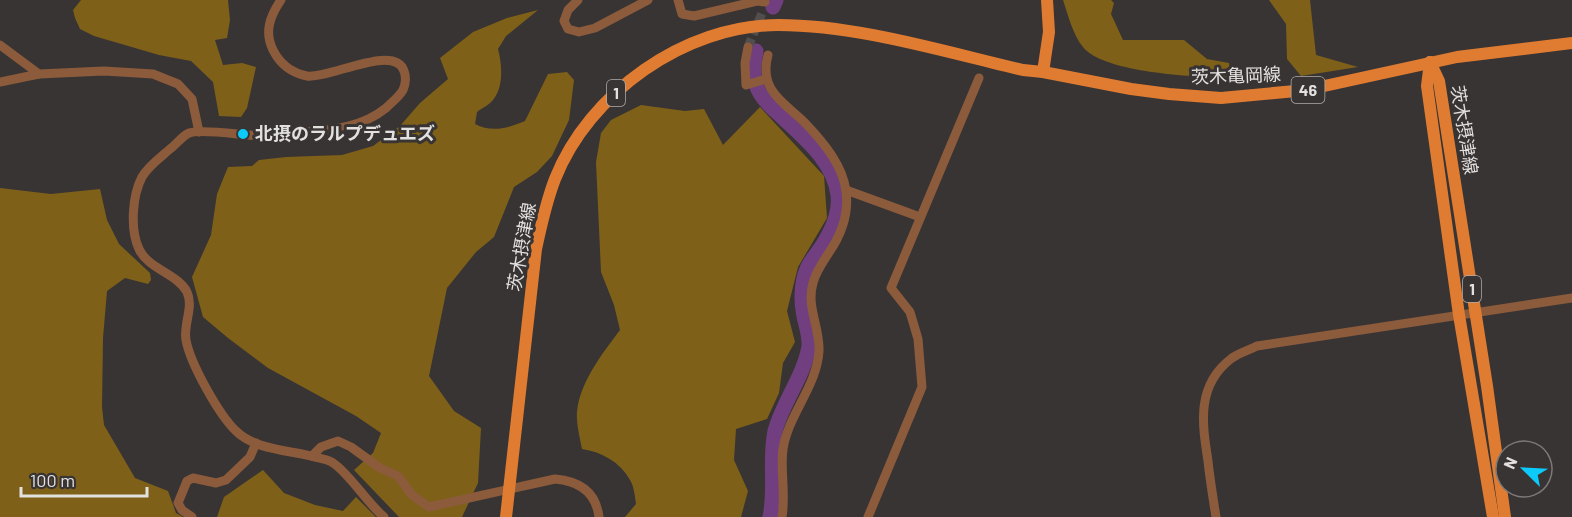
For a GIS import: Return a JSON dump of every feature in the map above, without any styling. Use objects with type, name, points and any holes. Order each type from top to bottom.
[{"type":"main road","points":[[1043,72],[1049,32],[1047,0]]},
{"type":"main road","name":"茨木摂津線","points":[[506,517],[536,249],[542,221],[555,178],[574,144],[585,127],[628,82],[660,59],[700,40],[730,31],[776,24],[836,29],[876,36],[1023,70],[1043,72]]},
{"type":"main road","name":"茨木亀岡線","points":[[1043,72],[1131,89],[1221,98],[1306,90],[1430,62],[1495,51],[1572,43]]},
{"type":"main road","name":"茨木摂津線","points":[[1430,62],[1439,81],[1476,313],[1505,517]]},
{"type":"main road","name":"茨木摂津線","points":[[1430,62],[1427,86],[1459,315],[1493,517]]},
{"type":"street","points":[[281,0],[270,22],[268,34],[274,52],[285,67],[308,76],[324,75],[382,59],[396,61],[405,73],[404,89],[377,115],[364,122],[340,129],[252,135],[189,133],[142,176],[136,192],[134,229],[139,250],[149,261],[183,286],[188,294],[189,314],[186,339],[195,368],[234,429],[244,438],[255,443],[333,462],[384,517]]},
{"type":"street","points":[[578,0],[568,10],[564,21],[568,29],[579,32],[595,28],[648,0]]},
{"type":"street","points":[[678,0],[682,14],[694,16],[757,0],[765,1],[762,12]]},
{"type":"street","points":[[0,45],[39,74]]},
{"type":"street","points":[[748,47],[745,55],[746,84],[765,79]]},
{"type":"street","points":[[768,56],[765,79],[773,93],[807,125],[835,161],[846,190],[846,215],[842,228],[813,282],[811,302],[819,352],[814,372],[786,435],[783,450],[782,517]]},
{"type":"street","points":[[0,82],[39,74],[104,71],[153,74],[178,84],[192,99],[199,132]]},
{"type":"street","points":[[868,517],[922,387],[918,339],[910,312],[891,288],[979,78]]},
{"type":"street","points":[[846,190],[920,218]]},
{"type":"street","points":[[1216,517],[1202,427],[1203,410],[1207,391],[1216,374],[1232,358],[1257,346],[1572,298]]},
{"type":"street","points":[[312,456],[321,447],[338,441],[351,447],[380,468],[398,476],[412,495],[429,507],[555,479],[577,483],[592,496],[597,505],[599,517]]},
{"type":"street","points":[[192,517],[182,510],[178,503],[187,481],[193,478],[216,483],[226,480],[250,457],[255,443]]},
{"type":"shaded area","points":[[81,0],[228,0],[230,20],[227,38],[215,40],[223,65],[242,63],[256,67],[247,108],[241,117],[219,116],[213,82],[191,61],[159,55],[94,36],[80,29],[73,10]]},
{"type":"shaded area","points":[[1063,0],[1111,0],[1114,3],[1111,14],[1123,40],[1184,40],[1207,59],[1229,63],[1231,77],[1153,72],[1110,63],[1094,56],[1076,37]]},
{"type":"shaded area","points":[[1269,0],[1310,0],[1316,55],[1358,67],[1301,76],[1287,59],[1286,24]]},
{"type":"shaded area","points":[[538,10],[506,36],[498,49],[501,68],[499,89],[491,102],[477,112],[475,124],[481,127],[500,128],[525,121],[548,74],[567,72],[574,80],[569,120],[552,156],[537,172],[514,187],[494,237],[476,252],[447,288],[429,376],[454,411],[481,428],[478,483],[462,517],[399,517],[354,470],[373,453],[381,433],[356,416],[268,368],[228,338],[203,317],[192,277],[211,235],[217,194],[228,167],[252,166],[259,160],[286,157],[342,155],[373,146],[400,126],[420,103],[448,79],[440,58],[473,32],[507,18]]},
{"type":"shaded area","points":[[641,105],[685,111],[704,109],[723,145],[760,107],[824,176],[827,218],[798,267],[787,311],[795,342],[783,363],[779,393],[767,419],[736,429],[734,460],[748,491],[741,517],[625,517],[636,504],[630,480],[610,459],[582,449],[577,416],[582,390],[593,369],[620,330],[614,305],[601,272],[596,162],[601,133],[611,120]]},
{"type":"shaded area","points":[[0,188],[51,194],[100,189],[107,220],[119,244],[150,273],[151,280],[148,284],[125,278],[107,291],[103,338],[104,425],[135,478],[168,491],[176,513],[183,517],[0,517]]},
{"type":"shaded area","points":[[263,470],[284,493],[315,505],[343,511],[356,497],[376,517],[217,517],[224,497]]},
{"type":"waterway","points":[[773,7],[776,0]]},
{"type":"waterway","points":[[756,51],[754,74],[759,91],[767,102],[816,150],[830,171],[838,195],[832,228],[808,266],[804,278],[802,305],[809,346],[803,368],[775,431],[770,517]]},
{"type":"tunnel","points":[[748,47],[762,13]]},
{"type":"place","name":"北摂のラルプデュエズ","points":[[243,134]]}]
